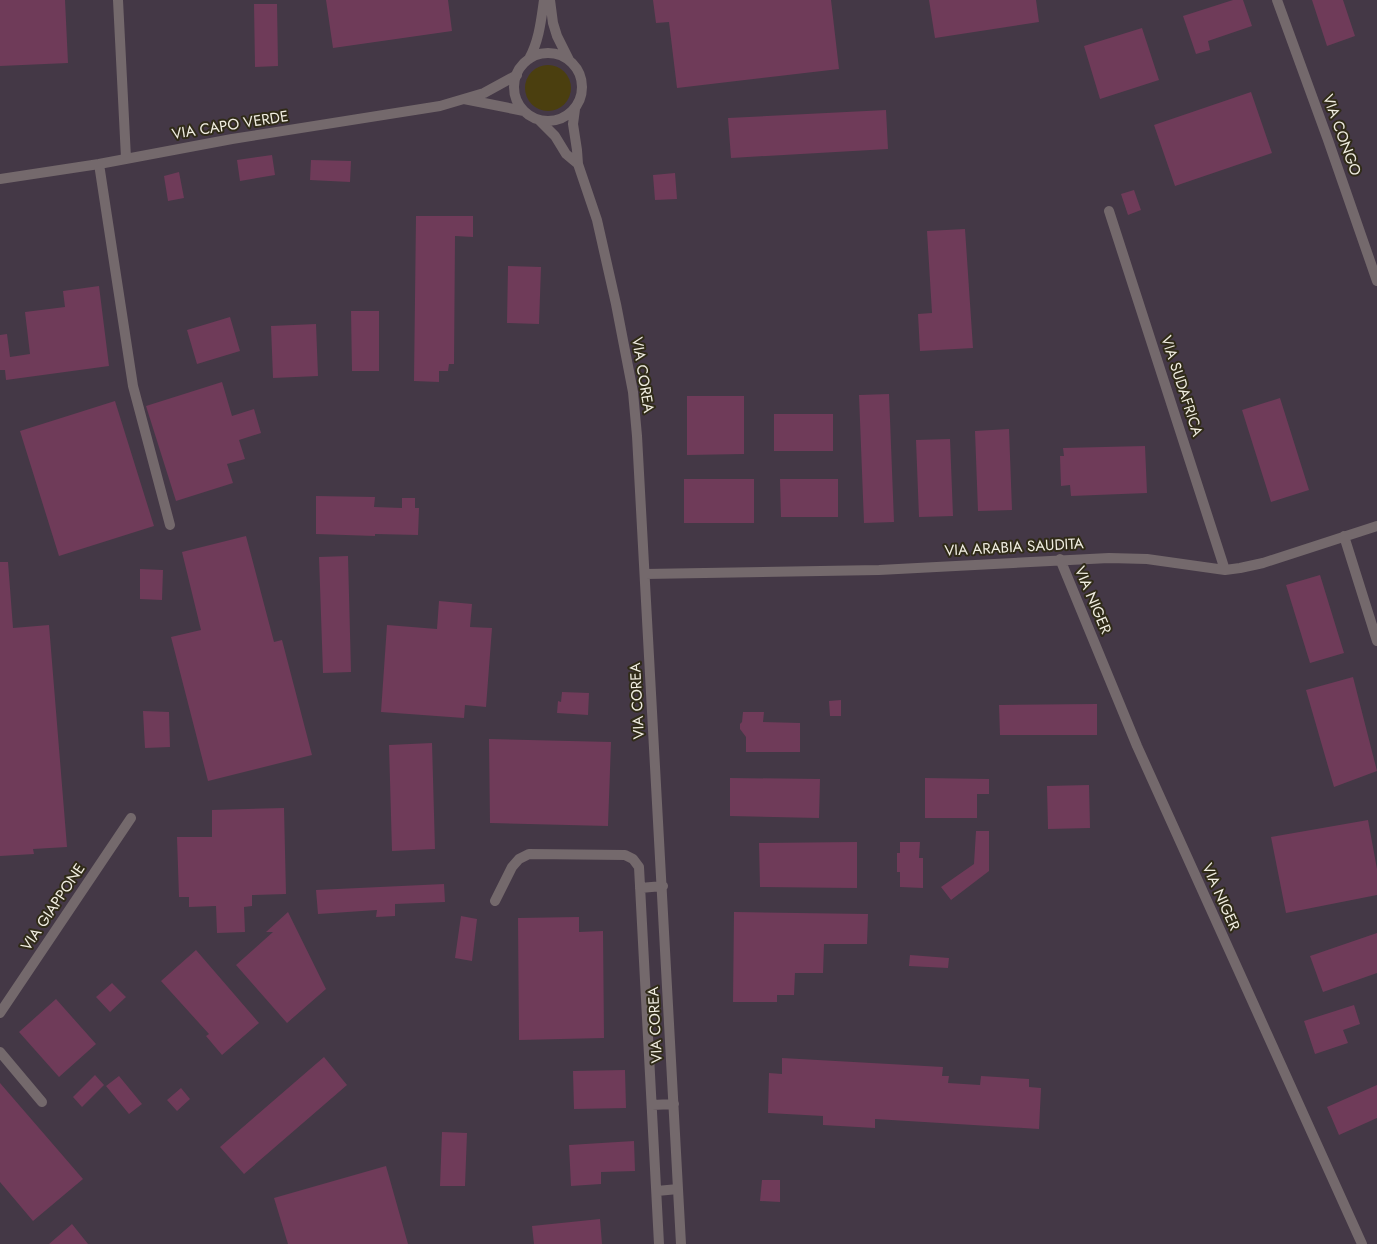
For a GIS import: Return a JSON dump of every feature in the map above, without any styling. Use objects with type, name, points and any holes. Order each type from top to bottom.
[{"type":"street","points":[[118,0],[126,158]]},
{"type":"street","points":[[544,0],[540,29],[535,48],[517,75],[514,87],[515,94],[517,101],[524,111],[539,120],[546,121],[560,119],[575,109]]},
{"type":"street","points":[[550,0],[553,23],[568,60]]},
{"type":"street","name":"VIA CONGO","points":[[1277,0],[1377,281]]},
{"type":"street","points":[[529,59],[550,53],[560,55],[576,68],[581,79],[581,96],[575,109],[573,124],[578,164]]},
{"type":"street","name":"VIA CAPO VERDE","points":[[0,179],[99,164],[232,139],[440,106],[484,93],[517,75]]},
{"type":"street","points":[[464,99],[524,111]]},
{"type":"street","points":[[539,120],[555,136],[566,154],[578,164]]},
{"type":"street","points":[[99,164],[133,386],[170,525]]},
{"type":"street","name":"VIA COREA","points":[[578,164],[597,220],[616,304],[633,392],[645,574],[681,1244]]},
{"type":"street","name":"VIA SUDAFRICA","points":[[1109,211],[1226,570]]},
{"type":"street","name":"VIA ARABIA SAUDITA","points":[[645,574],[879,570],[1060,559],[1109,558],[1147,559],[1226,570],[1263,563],[1377,526]]},
{"type":"street","points":[[1344,536],[1377,641]]},
{"type":"street","name":"VIA NIGER","points":[[1060,559],[1141,754],[1362,1244]]},
{"type":"street","name":"VIA GIAPPONE","points":[[0,1013],[131,818]]},
{"type":"street","points":[[495,901],[512,867],[519,859],[529,854],[625,855],[633,859],[639,867],[659,1244]]},
{"type":"street","points":[[640,888],[662,886]]},
{"type":"street","points":[[0,1052],[42,1102]]},
{"type":"street","points":[[652,1105],[674,1104]]},
{"type":"street","points":[[657,1191],[678,1189]]},
{"type":"shaded area","points":[[0,0],[1377,0],[1377,1244],[0,1244]]},
{"type":"shaded area","points":[[544,65],[552,65],[561,69],[567,75],[571,88],[567,101],[561,107],[552,111],[544,111],[535,107],[529,101],[525,92],[525,84],[529,75],[535,69]]},
{"type":"building","points":[[0,0],[65,0],[68,63],[0,66]]},
{"type":"building","points":[[326,0],[448,0],[452,31],[333,48]]},
{"type":"building","points":[[653,0],[831,0],[839,69],[677,88],[669,22],[656,23]]},
{"type":"building","points":[[929,0],[1036,0],[1039,22],[935,38]]},
{"type":"building","points":[[1233,0],[1243,0],[1252,26],[1208,41],[1210,50],[1196,54],[1183,16]]},
{"type":"building","points":[[1312,0],[1343,0],[1355,36],[1327,46]]},
{"type":"building","points":[[254,4],[277,4],[278,66],[255,67]]},
{"type":"building","points":[[1142,28],[1159,80],[1100,99],[1084,46]]},
{"type":"building","points":[[1251,92],[1272,153],[1175,186],[1154,125]]},
{"type":"building","points":[[886,110],[888,149],[731,158],[728,118]]},
{"type":"building","points":[[272,155],[275,175],[240,181],[237,160]]},
{"type":"building","points":[[311,160],[351,161],[350,182],[310,180]]},
{"type":"building","points":[[179,172],[184,198],[168,201],[164,176]]},
{"type":"building","points":[[675,173],[677,199],[655,200],[653,175]]},
{"type":"building","points":[[1134,190],[1141,210],[1128,215],[1121,194]]},
{"type":"building","points":[[416,216],[473,216],[473,237],[455,236],[454,364],[449,364],[448,371],[439,371],[439,382],[414,381]]},
{"type":"building","points":[[965,229],[973,348],[920,351],[918,314],[932,313],[927,231]]},
{"type":"building","points":[[508,266],[541,267],[539,324],[507,323]]},
{"type":"building","points":[[99,286],[109,366],[6,380],[5,370],[0,370],[0,335],[7,334],[10,357],[30,354],[25,312],[65,307],[63,291]]},
{"type":"building","points":[[351,311],[379,311],[379,371],[352,371]]},
{"type":"building","points":[[230,317],[240,351],[197,364],[187,330]]},
{"type":"building","points":[[316,324],[318,376],[273,378],[271,326]]},
{"type":"building","points":[[222,382],[232,416],[254,409],[261,433],[239,440],[245,459],[227,464],[233,483],[176,501],[146,406]]},
{"type":"building","points":[[889,394],[894,522],[864,523],[859,395]]},
{"type":"building","points":[[687,396],[744,396],[744,454],[687,455]]},
{"type":"building","points":[[1280,398],[1309,490],[1271,502],[1242,410]]},
{"type":"building","points":[[115,401],[154,526],[59,556],[20,431]]},
{"type":"building","points":[[774,414],[833,414],[833,451],[774,451]]},
{"type":"building","points":[[1009,429],[1012,510],[978,511],[975,431]]},
{"type":"building","points":[[950,439],[953,516],[919,517],[916,440]]},
{"type":"building","points":[[1145,446],[1147,493],[1071,496],[1070,485],[1061,486],[1060,456],[1064,456],[1063,448]]},
{"type":"building","points":[[684,479],[754,479],[754,523],[684,523]]},
{"type":"building","points":[[780,479],[838,479],[838,517],[781,517]]},
{"type":"building","points":[[316,496],[375,497],[374,507],[402,508],[402,498],[415,498],[415,508],[419,508],[418,535],[375,534],[375,536],[316,534]]},
{"type":"building","points":[[246,536],[274,642],[282,640],[312,755],[208,781],[171,637],[201,630],[182,552]]},
{"type":"building","points":[[348,556],[351,672],[323,673],[319,557]]},
{"type":"building","points":[[0,562],[8,562],[13,628],[49,625],[67,847],[33,849],[34,854],[0,856]]},
{"type":"building","points":[[140,569],[163,570],[162,600],[140,599]]},
{"type":"building","points":[[1320,575],[1344,653],[1310,663],[1286,585]]},
{"type":"building","points":[[439,601],[472,604],[470,627],[492,628],[486,707],[465,705],[464,718],[381,712],[387,625],[437,629]]},
{"type":"building","points":[[1353,677],[1377,771],[1334,787],[1306,690]]},
{"type":"building","points":[[562,692],[589,693],[588,715],[557,713],[558,701],[561,702]]},
{"type":"building","points":[[841,700],[841,716],[830,716],[829,701]]},
{"type":"building","points":[[1097,704],[1097,735],[1000,735],[999,705]]},
{"type":"building","points":[[143,711],[169,712],[170,747],[145,748]]},
{"type":"building","points":[[743,712],[764,712],[763,722],[800,723],[800,752],[746,752],[746,737],[740,729]]},
{"type":"building","points":[[489,739],[611,742],[608,826],[490,823]]},
{"type":"building","points":[[432,743],[435,849],[392,851],[389,745]]},
{"type":"building","points":[[730,778],[820,779],[819,818],[730,816]]},
{"type":"building","points":[[925,778],[989,779],[989,794],[977,794],[977,818],[925,818]]},
{"type":"building","points":[[1089,785],[1090,828],[1048,829],[1047,786]]},
{"type":"building","points":[[284,808],[286,894],[252,895],[252,906],[244,907],[245,932],[217,933],[216,906],[189,907],[189,897],[179,897],[177,837],[212,837],[212,810]]},
{"type":"building","points":[[1368,820],[1377,869],[1377,895],[1286,913],[1271,837]]},
{"type":"building","points":[[976,831],[989,831],[989,871],[951,900],[941,887],[974,864]]},
{"type":"building","points":[[857,842],[857,888],[760,887],[759,843]]},
{"type":"building","points":[[900,842],[920,842],[919,858],[923,858],[923,888],[900,887],[900,872],[897,872],[897,853],[900,853]]},
{"type":"building","points":[[444,884],[445,902],[395,904],[395,916],[376,917],[377,910],[318,914],[316,890]]},
{"type":"building","points":[[288,912],[326,989],[287,1023],[236,965],[273,932],[266,932]]},
{"type":"building","points":[[734,912],[868,914],[867,944],[824,944],[823,973],[795,973],[794,995],[777,995],[777,1002],[733,1002]]},
{"type":"building","points":[[461,916],[477,919],[472,961],[455,958]]},
{"type":"building","points":[[579,917],[579,932],[603,931],[604,1038],[519,1040],[518,918]]},
{"type":"building","points":[[1377,933],[1377,973],[1323,992],[1310,956]]},
{"type":"building","points":[[196,950],[259,1023],[222,1055],[206,1036],[209,1034],[161,981]]},
{"type":"building","points":[[910,955],[949,958],[948,968],[909,966]]},
{"type":"building","points":[[112,983],[126,997],[110,1012],[96,997]]},
{"type":"building","points":[[56,999],[96,1044],[59,1077],[19,1032]]},
{"type":"building","points":[[1354,1005],[1360,1024],[1343,1030],[1348,1043],[1315,1054],[1304,1021]]},
{"type":"building","points":[[324,1057],[347,1085],[244,1174],[220,1147]]},
{"type":"building","points":[[782,1058],[943,1067],[942,1076],[949,1076],[948,1083],[980,1085],[981,1076],[1029,1079],[1029,1087],[1041,1088],[1039,1129],[875,1119],[875,1128],[823,1125],[823,1116],[768,1113],[769,1073],[782,1074]]},
{"type":"building","points":[[625,1070],[626,1108],[574,1109],[573,1071]]},
{"type":"building","points":[[95,1075],[104,1085],[82,1107],[73,1097]]},
{"type":"building","points":[[119,1076],[142,1104],[129,1114],[106,1086]]},
{"type":"building","points":[[0,1083],[83,1179],[33,1221],[0,1182]]},
{"type":"building","points":[[1377,1085],[1377,1118],[1339,1135],[1327,1107]]},
{"type":"building","points":[[181,1088],[190,1099],[177,1111],[167,1100]]},
{"type":"building","points":[[442,1132],[467,1133],[465,1186],[440,1186]]},
{"type":"building","points":[[634,1141],[635,1171],[601,1172],[601,1184],[571,1186],[569,1145]]},
{"type":"building","points":[[386,1166],[408,1244],[288,1244],[274,1198]]},
{"type":"building","points":[[762,1180],[780,1180],[780,1202],[760,1201]]},
{"type":"building","points":[[600,1219],[602,1244],[534,1244],[532,1226]]},
{"type":"building","points":[[72,1224],[88,1244],[49,1244]]}]
